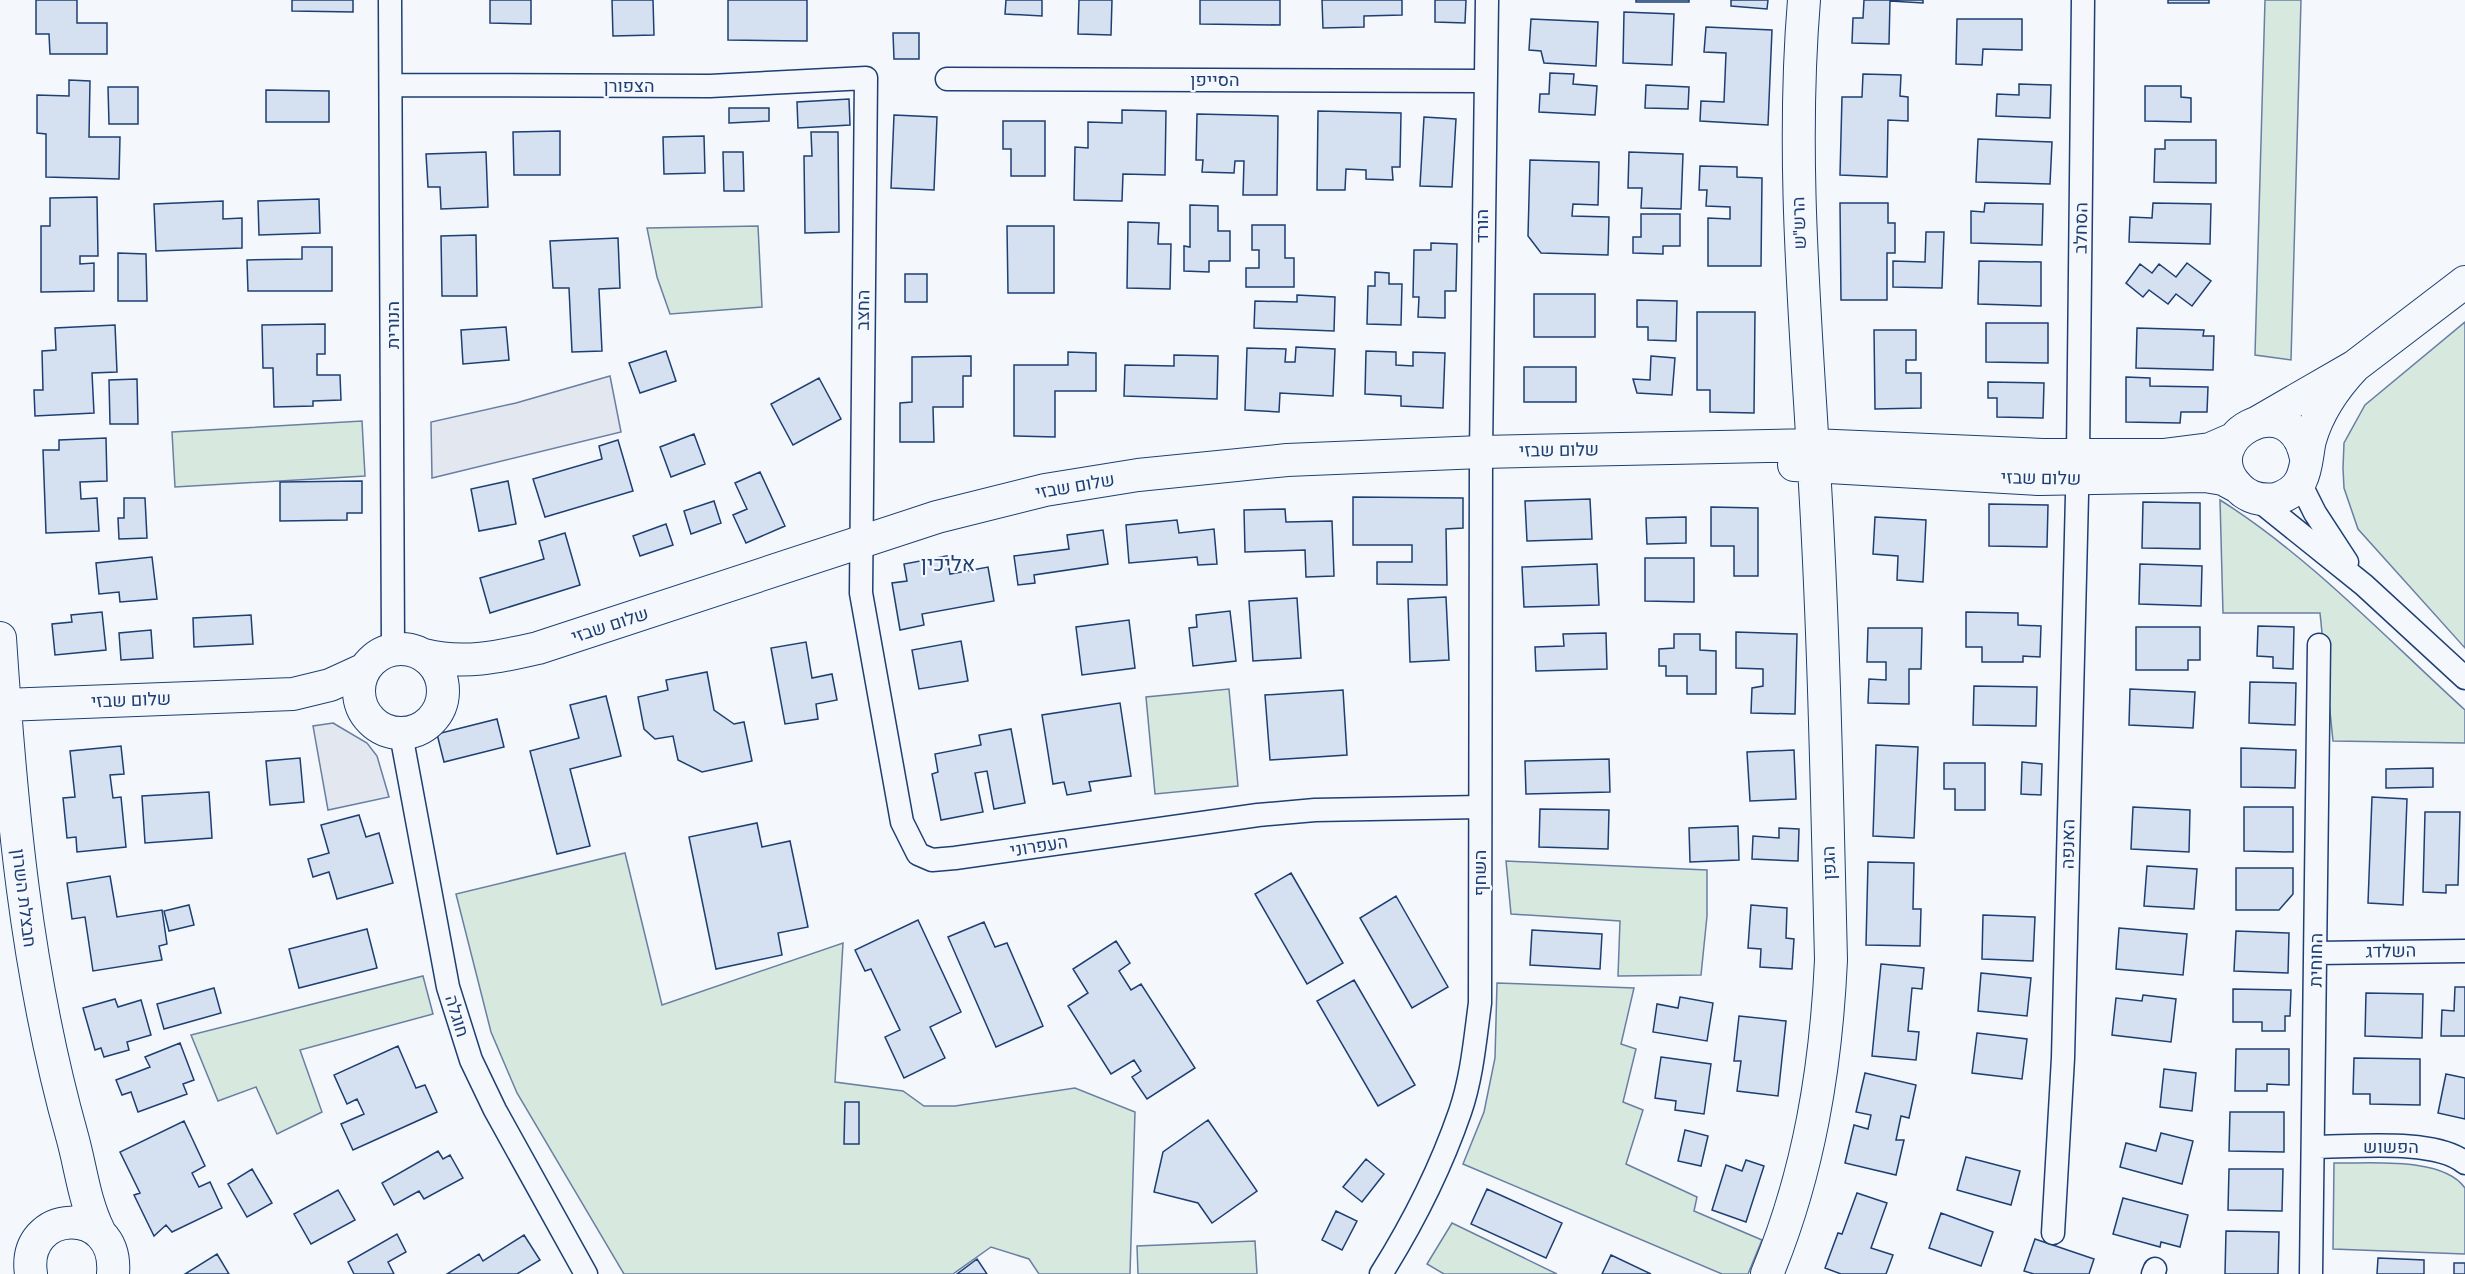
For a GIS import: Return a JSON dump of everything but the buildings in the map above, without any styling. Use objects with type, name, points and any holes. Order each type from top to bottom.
[{"type":"street","name":"הנורית","points":[[390,0],[393,650]]},
{"type":"street","name":"הורד","points":[[1480,452],[1483,81],[1486,0]]},
{"type":"street","name":"הרש''ש","points":[[1804,0],[1798,156],[1804,328],[1813,456]]},
{"type":"street","name":"הסחלב","points":[[2078,467],[2083,0]]},
{"type":"street","name":"הצפורן","points":[[392,85],[710,86],[866,78]]},
{"type":"street","name":"החצב","points":[[860,542],[866,78]]},
{"type":"street","name":"הסייפן","points":[[947,79],[1483,81]]},
{"type":"street","points":[[2465,282],[2355,366],[2241,430],[2233,440],[2227,463],[2246,492],[2364,585],[2465,678]]},
{"type":"street","points":[[2246,492],[2280,498],[2303,470],[2311,438],[2329,400],[2340,382],[2355,366]]},
{"type":"street","points":[[2258,422],[2276,422],[2288,426],[2297,435],[2303,470],[2315,513],[2364,585]]},
{"type":"street","name":"שלום שבזי","points":[[2078,467],[2190,453],[2210,449],[2233,440]]},
{"type":"street","name":"שלום שבזי","points":[[424,655],[459,661],[509,655],[566,639],[860,542],[993,502],[1095,482],[1287,460],[1480,452],[1665,449],[2078,467],[2205,476],[2223,479],[2246,492]]},
{"type":"street","name":"השחף","points":[[1381,1274],[1407,1232],[1431,1186],[1460,1111],[1473,1060],[1480,1003],[1480,452]]},
{"type":"street","name":"הגפן","points":[[1767,1274],[1797,1189],[1813,1125],[1828,1017],[1831,960],[1829,883],[1813,456]]},
{"type":"street","name":"האנפה","points":[[2053,1233],[2062,1081],[2078,467]]},
{"type":"street","name":"העפרוני","points":[[860,542],[861,593],[902,822],[918,854],[932,860],[1197,822],[1304,811],[1480,807]]},
{"type":"street","name":"חבצלת השרון","points":[[0,638],[15,827],[33,966],[56,1081],[77,1154],[85,1198],[99,1231],[111,1249],[115,1269]]},
{"type":"street","name":"החוחית","points":[[2311,1274],[2319,645]]},
{"type":"street","points":[[393,650],[412,650],[424,655],[440,674],[444,688],[442,702],[436,715],[427,725],[414,732],[400,734],[375,724],[366,715],[360,702],[359,689],[365,669],[376,656],[393,650]]},
{"type":"street","name":"שלום שבזי","points":[[442,702],[475,674],[509,655]]},
{"type":"street","name":"שלום שבזי","points":[[293,694],[330,685],[365,669]]},
{"type":"street","name":"שלום שבזי","points":[[4,705],[293,694],[328,699],[349,705],[366,715]]},
{"type":"street","name":"חוגלה","points":[[400,734],[446,977],[468,1049],[495,1110],[586,1274]]},
{"type":"street","name":"השלדג","points":[[2316,953],[2465,951]]},
{"type":"street","name":"הפשוש","points":[[2314,1147],[2425,1147],[2446,1152],[2465,1163]]},
{"type":"street","name":"חבצלת השרון","points":[[31,1260],[67,1196],[75,1176],[77,1154]]},
{"type":"street","points":[[31,1260],[65,1222],[77,1222],[99,1231]]},
{"type":"shaded area","points":[[2265,0],[2301,0],[2291,360],[2255,355]]},
{"type":"shaded area","points":[[758,226],[762,307],[670,314],[657,277],[647,228]]},
{"type":"shaded area","points":[[2465,322],[2465,648],[2358,529],[2344,488],[2343,468],[2344,443],[2365,405]]},
{"type":"shaded area","points":[[610,376],[621,432],[432,478],[431,422],[516,403]]},
{"type":"shaded area","points":[[362,421],[365,476],[175,487],[172,432]]},
{"type":"shaded area","points":[[2220,500],[2285,546],[2316,572],[2465,710],[2465,743],[2333,741],[2320,613],[2223,613]]},
{"type":"shaded area","points":[[1229,689],[1238,786],[1155,794],[1146,697]]},
{"type":"shaded area","points":[[333,723],[367,743],[377,756],[389,797],[328,810],[313,726]]},
{"type":"shaded area","points":[[625,853],[662,1005],[843,943],[835,1082],[903,1091],[924,1106],[955,1106],[1075,1088],[1135,1112],[1130,1274],[1039,1274],[1029,1259],[991,1247],[953,1274],[624,1274],[517,1093],[491,1032],[456,894]]},
{"type":"shaded area","points":[[1506,861],[1707,870],[1707,916],[1701,975],[1618,976],[1620,921],[1511,914]]},
{"type":"shaded area","points":[[423,976],[433,1014],[300,1050],[322,1112],[277,1134],[256,1087],[218,1101],[191,1035]]},
{"type":"shaded area","points":[[1497,983],[1634,988],[1621,1044],[1636,1049],[1623,1102],[1643,1110],[1626,1164],[1697,1197],[1694,1211],[1762,1240],[1748,1274],[1722,1274],[1463,1164],[1484,1112],[1495,1058]]},
{"type":"shaded area","points":[[2334,1163],[2423,1166],[2454,1178],[2465,1188],[2465,1254],[2333,1249]]},
{"type":"shaded area","points":[[1452,1223],[1557,1274],[1444,1274],[1427,1264]]},
{"type":"shaded area","points":[[1255,1241],[1257,1274],[1138,1274],[1137,1246]]},
{"type":"district","name":"אליכין","points":[[948,564]]}]
